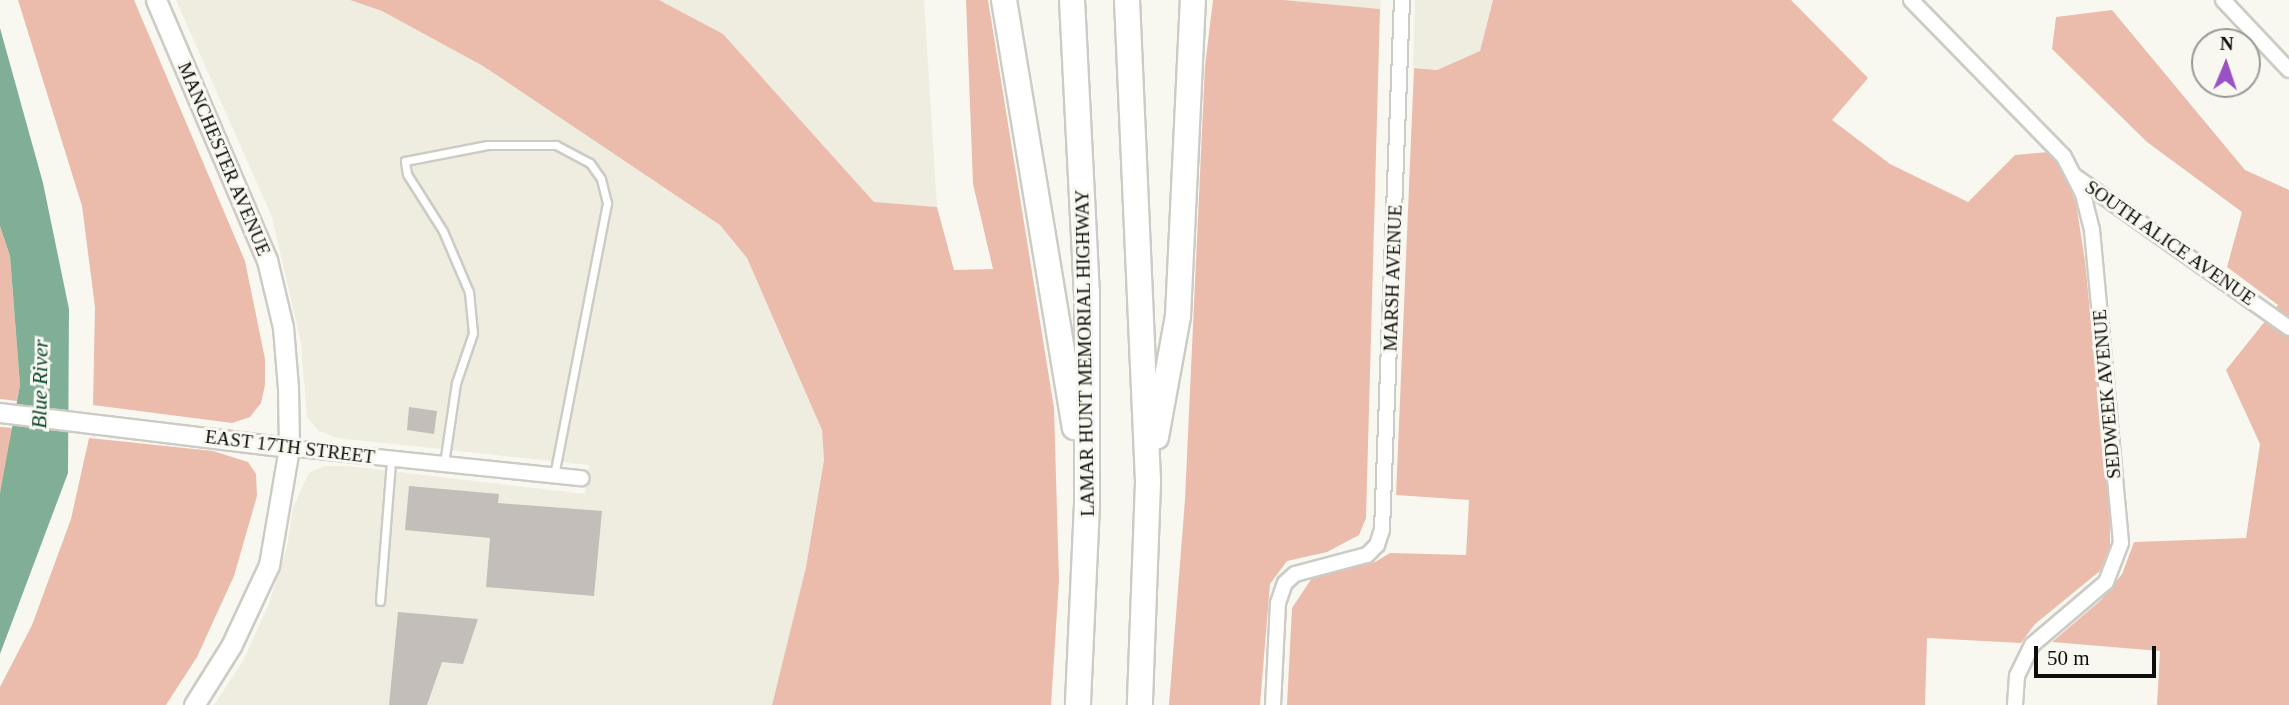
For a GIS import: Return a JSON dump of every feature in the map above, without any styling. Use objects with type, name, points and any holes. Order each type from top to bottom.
[{"type":"highway","points":[[1004,0],[1087,504]]},
{"type":"highway","name":"LAMAR HUNT MEMORIAL HIGHWAY","points":[[1072,0],[1087,292],[1087,504],[1078,705]]},
{"type":"highway","points":[[1127,0],[1148,482],[1140,705]]},
{"type":"highway","points":[[1148,482],[1178,316],[1193,0]]},
{"type":"main road","name":"MANCHESTER AVENUE","points":[[156,0],[267,260],[283,327],[289,448],[269,565],[231,646],[194,705]]},
{"type":"street","name":"MARSH AVENUE","points":[[1273,705],[1278,603],[1284,583],[1295,574],[1370,552],[1382,530],[1402,0]]},
{"type":"street","name":"SOUTH ALICE AVENUE","points":[[1912,0],[2064,157],[2072,174],[2289,328]]},
{"type":"street","points":[[2223,0],[2289,70]]},
{"type":"street","name":"SEDWEEK AVENUE","points":[[2015,705],[2017,676],[2032,645],[2106,582],[2121,543],[2092,230],[2072,174]]},
{"type":"street","name":"EAST 17TH STREET","points":[[0,413],[391,460],[581,478]]},
{"type":"lane","points":[[444,465],[456,383],[473,333],[468,292],[443,231],[407,174],[405,161],[487,145],[556,145],[590,163],[601,179],[607,203],[554,475]]},
{"type":"lane","points":[[380,601],[391,460]]},
{"type":"shaded area","points":[[18,0],[134,0],[245,261],[265,359],[265,385],[261,403],[250,417],[232,423],[93,405],[95,307],[82,206]]},
{"type":"shaded area","points":[[176,0],[350,0],[382,11],[483,66],[721,225],[747,258],[822,430],[824,460],[806,567],[772,705],[214,705],[243,661],[268,606],[287,547],[293,507],[309,473],[324,466],[348,466],[585,494],[589,465],[337,438],[319,431],[307,417],[301,343],[272,217]]},
{"type":"shaded area","points":[[350,0],[659,0],[723,34],[874,202],[937,207],[954,270],[993,269],[973,184],[966,0],[988,0],[1054,408],[1059,580],[1051,705],[772,705],[806,567],[824,460],[822,430],[747,258],[720,225],[483,66],[382,11]]},
{"type":"shaded area","points":[[652,0],[924,0],[937,207],[874,202],[723,34]]},
{"type":"shaded area","points":[[1213,0],[1283,0],[1380,9],[1366,518],[1359,535],[1327,552],[1287,561],[1270,584],[1260,705],[1169,705],[1185,499],[1205,66]]},
{"type":"shaded area","points":[[1283,0],[1381,0],[1380,9]]},
{"type":"shaded area","points":[[1415,0],[1493,0],[1480,51],[1437,70],[1413,67]]},
{"type":"shaded area","points":[[1493,0],[1791,0],[1868,78],[1832,120],[1890,164],[1968,202],[2015,155],[2048,152],[2062,169],[2076,203],[2085,261],[2110,516],[2110,546],[2100,571],[2035,624],[2021,643],[1927,638],[1925,705],[1287,705],[1292,608],[1312,578],[1375,562],[1390,553],[1466,555],[1469,500],[1396,495],[1414,68],[1437,70],[1480,51]]},
{"type":"shaded area","points":[[2112,10],[2245,170],[2289,190],[2289,705],[2157,705],[2160,651],[2052,642],[2101,600],[2122,574],[2134,542],[2246,538],[2260,444],[2226,370],[2278,305],[2227,267],[2242,212],[2147,142],[2052,49],[2056,17]]},
{"type":"shaded area","points":[[0,226],[10,256],[20,385],[17,401],[0,399]]},
{"type":"shaded area","points":[[0,427],[14,428],[0,493]]},
{"type":"shaded area","points":[[89,438],[213,451],[248,462],[256,474],[257,496],[234,576],[197,657],[166,705],[0,705],[0,687],[32,625],[71,519]]},
{"type":"water","name":"Blue River","points":[[0,28],[43,183],[69,309],[68,473],[0,654],[0,493],[20,385],[10,256],[0,226]]},
{"type":"building","points":[[409,407],[437,411],[434,434],[407,430]]},
{"type":"building","points":[[409,486],[499,494],[498,503],[602,511],[594,596],[486,587],[490,538],[405,530]]},
{"type":"building","points":[[398,612],[478,619],[463,664],[442,662],[427,705],[389,705]]}]
